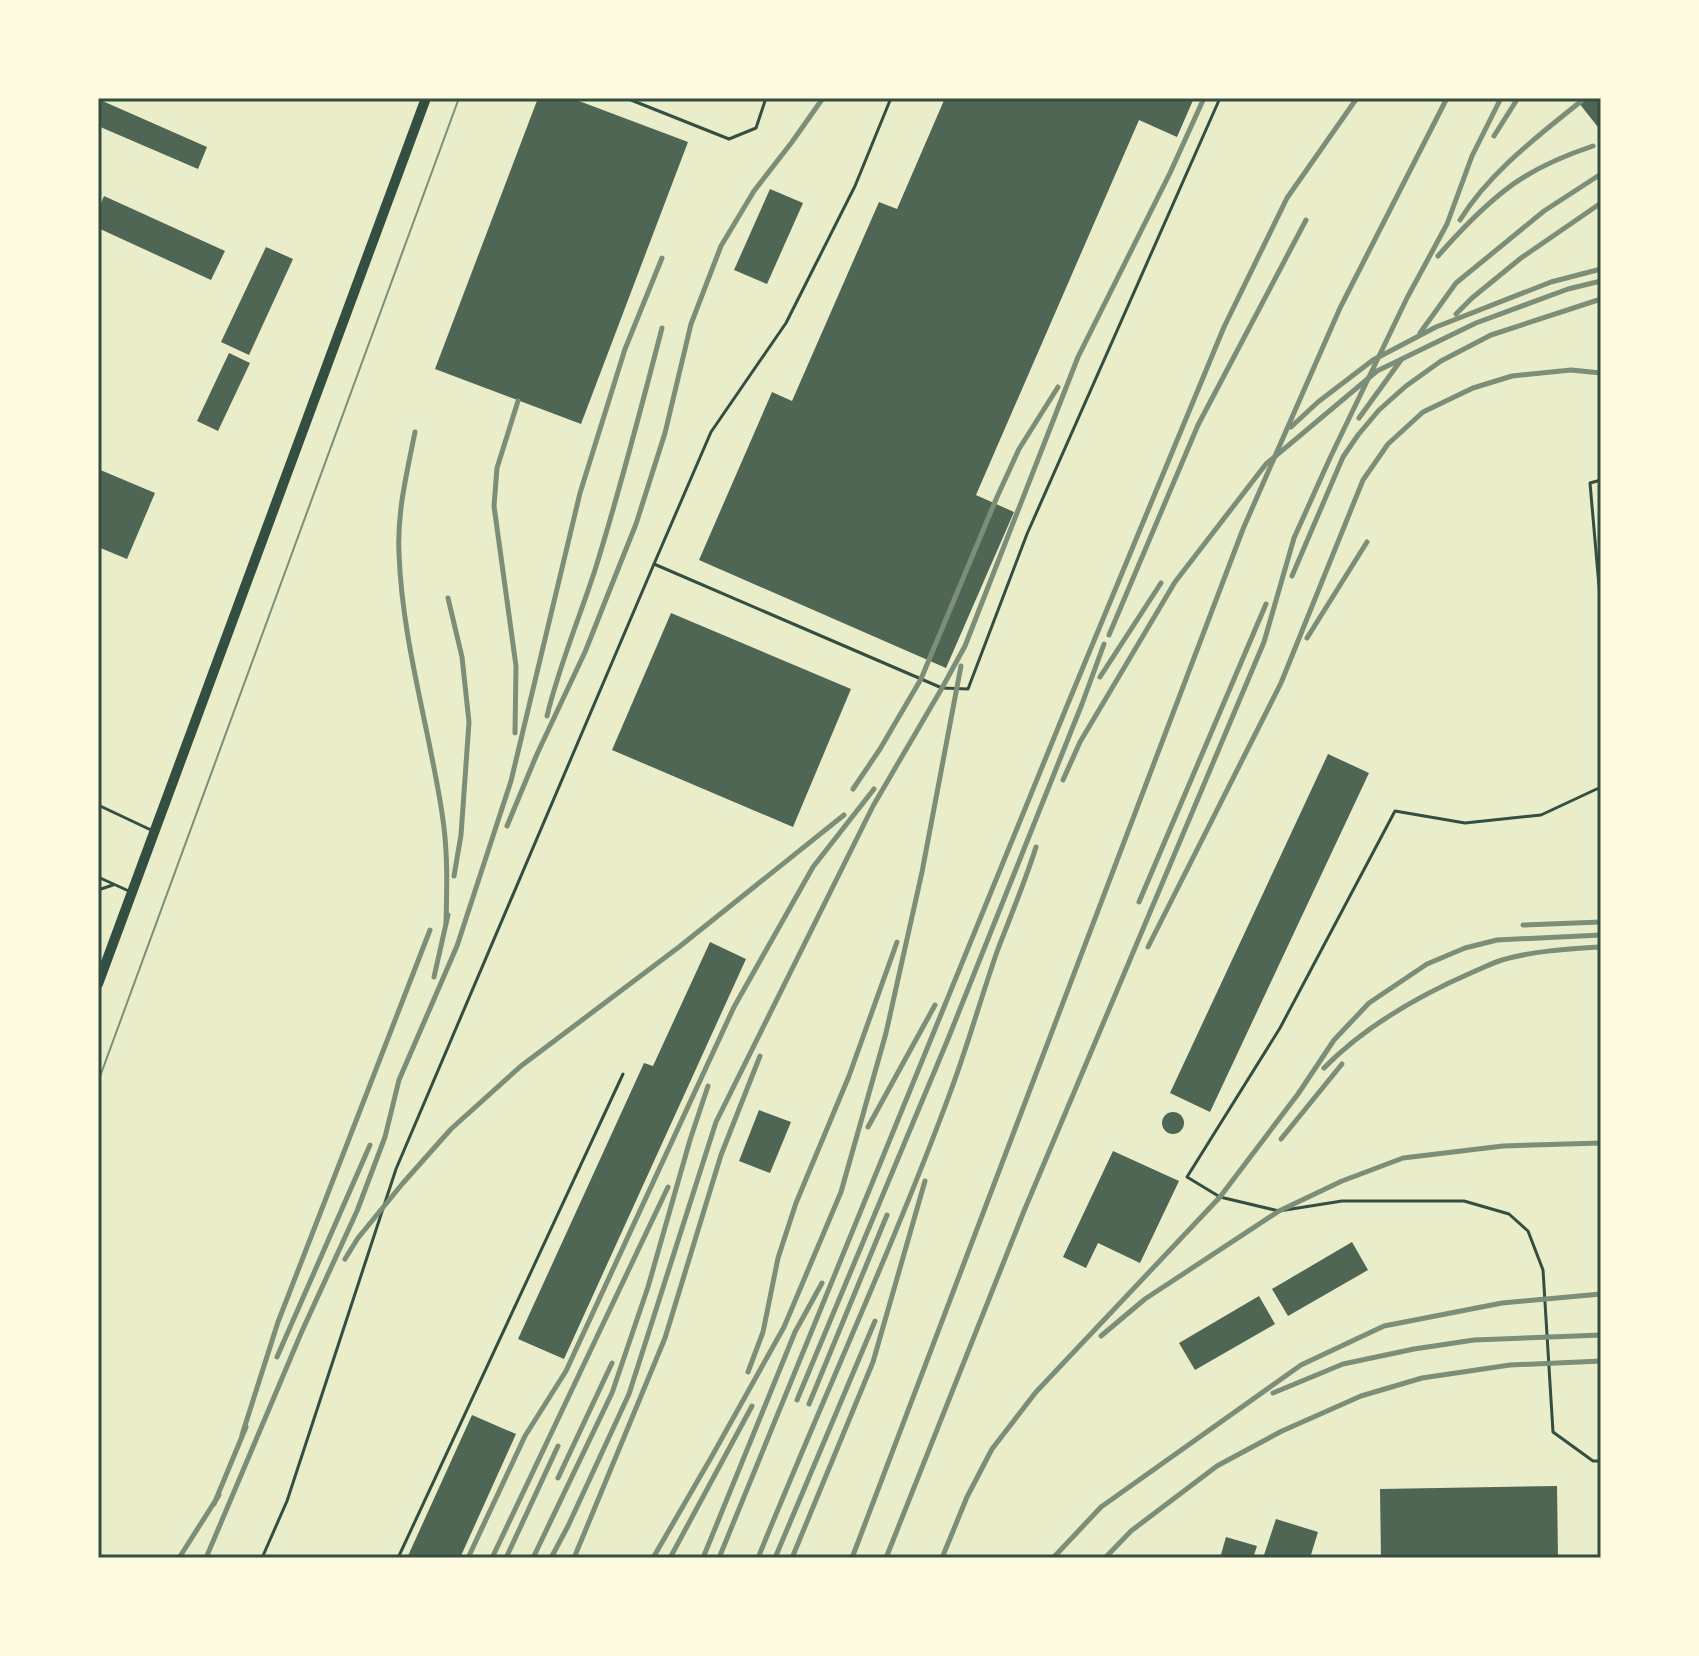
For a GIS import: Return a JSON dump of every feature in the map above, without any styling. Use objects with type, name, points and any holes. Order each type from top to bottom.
[{"type":"main road","points":[[98,984],[426,98]]},
{"type":"lane","points":[[626,98],[729,139],[756,128],[766,98]]},
{"type":"lane","points":[[262,1558],[287,1501],[396,1169],[654,564],[711,432],[786,323],[855,186],[891,98]]},
{"type":"lane","points":[[654,564],[942,688],[968,689],[1027,534],[1220,98]]},
{"type":"lane","points":[[1601,480],[1590,483],[1601,609]]},
{"type":"lane","points":[[1601,787],[1541,815],[1526,817],[1465,823],[1395,811],[1280,1028],[1187,1177],[1220,1197],[1279,1211],[1342,1201],[1464,1201],[1509,1214],[1528,1231],[1543,1270],[1553,1432],[1593,1461],[1601,1461]]},
{"type":"lane","points":[[98,805],[154,831]]},
{"type":"lane","points":[[98,877],[131,892]]},
{"type":"lane","points":[[98,890],[114,884]]},
{"type":"lane","points":[[398,1558],[623,1074]]},
{"type":"building","points":[[538,98],[571,98],[688,142],[581,424],[435,369]]},
{"type":"building","points":[[945,98],[1194,98],[1177,137],[1139,120],[976,495],[1014,512],[946,668],[699,560],[772,392],[792,401],[879,202],[897,209]]},
{"type":"building","points":[[1575,98],[1601,98],[1601,131]]},
{"type":"building","points":[[98,99],[207,147],[198,169],[98,126]]},
{"type":"building","points":[[770,189],[803,203],[767,284],[734,270]]},
{"type":"building","points":[[104,196],[225,251],[211,280],[98,228],[98,210]]},
{"type":"building","points":[[266,247],[293,259],[249,355],[221,342]]},
{"type":"building","points":[[229,353],[250,363],[218,431],[197,421]]},
{"type":"building","points":[[98,469],[155,493],[127,559],[98,547]]},
{"type":"building","points":[[671,613],[851,689],[793,827],[612,750]]},
{"type":"building","points":[[1328,754],[1369,773],[1210,1112],[1170,1093]]},
{"type":"building","points":[[710,942],[746,959],[564,1359],[518,1339],[644,1063],[653,1066]]},
{"type":"building","points":[[759,1110],[791,1122],[770,1173],[739,1161]]},
{"type":"building","points":[[1173,1112],[1181,1115],[1184,1123],[1181,1131],[1173,1134],[1165,1131],[1162,1123],[1165,1115]]},
{"type":"building","points":[[1113,1151],[1179,1181],[1140,1263],[1098,1243],[1086,1268],[1063,1257]]},
{"type":"building","points":[[1352,1242],[1368,1270],[1288,1316],[1272,1289]]},
{"type":"building","points":[[1259,1296],[1275,1324],[1195,1370],[1179,1343]]},
{"type":"building","points":[[472,1415],[516,1434],[460,1558],[407,1558]]},
{"type":"building","points":[[1557,1486],[1558,1558],[1381,1558],[1380,1489]]},
{"type":"building","points":[[1276,1519],[1318,1532],[1310,1558],[1263,1558]]},
{"type":"building","points":[[1226,1537],[1257,1546],[1253,1558],[1220,1558]]},
{"type":"tram line","points":[[98,1082],[459,98]]},
{"type":"railway","points":[[507,826],[585,652],[636,524],[665,433],[691,324],[721,246],[754,191],[823,98]]},
{"type":"railway","points":[[551,1558],[629,1394],[716,1122],[873,806],[965,646],[1078,357],[1204,98]]},
{"type":"railway","points":[[719,1558],[1224,327],[1287,198],[1357,98]]},
{"type":"railway","points":[[852,1558],[1243,529],[1340,308],[1447,98]]},
{"type":"railway","points":[[886,1558],[1024,1211],[1264,642],[1294,538],[1407,298],[1447,224],[1472,156],[1501,98]]},
{"type":"railway","points":[[1494,136],[1518,98]]},
{"type":"railway","points":[[1460,220],[1502,169],[1585,98]]},
{"type":"railway","points":[[1438,256],[1461,230],[1514,183],[1547,164],[1593,146]]},
{"type":"railway","points":[[1420,333],[1456,283],[1544,211],[1601,174]]},
{"type":"railway","points":[[1456,314],[1521,258],[1601,203]]},
{"type":"railway","points":[[1109,635],[1198,425],[1306,220]]},
{"type":"railway","points":[[206,1558],[302,1331],[357,1211],[385,1137],[399,1080],[457,946],[511,781],[580,493],[625,349],[662,258]]},
{"type":"railway","points":[[1291,427],[1373,360],[1436,327],[1551,282],[1601,269]]},
{"type":"railway","points":[[1063,780],[1080,742],[1175,582],[1266,464],[1377,371],[1476,323],[1568,289],[1601,281]]},
{"type":"railway","points":[[1292,576],[1343,457],[1379,410],[1441,361],[1491,335],[1601,299]]},
{"type":"railway","points":[[547,716],[604,540],[662,328]]},
{"type":"railway","points":[[1359,418],[1401,360]]},
{"type":"railway","points":[[1148,947],[1281,683],[1363,480],[1388,444],[1423,412],[1473,388],[1512,376],[1571,370],[1601,373]]},
{"type":"railway","points":[[853,789],[921,679],[1019,449],[1058,387]]},
{"type":"railway","points":[[515,733],[516,666],[494,506],[497,468],[518,401]]},
{"type":"railway","points":[[415,432],[401,507],[401,586],[410,651],[444,827],[446,923]]},
{"type":"railway","points":[[1307,638],[1367,542]]},
{"type":"railway","points":[[1100,677],[1161,583]]},
{"type":"railway","points":[[448,598],[462,657],[469,722],[461,835],[454,876]]},
{"type":"railway","points":[[1139,902],[1266,604]]},
{"type":"railway","points":[[797,1400],[948,1039],[1104,644]]},
{"type":"railway","points":[[653,1558],[784,1327],[841,1192],[886,1033],[922,872],[961,666]]},
{"type":"railway","points":[[468,1558],[525,1436],[566,1371],[734,1007],[813,867],[874,789]]},
{"type":"railway","points":[[345,1259],[358,1238],[451,1129],[521,1066],[679,947],[844,815]]},
{"type":"railway","points":[[758,1558],[928,1152],[1036,847]]},
{"type":"railway","points":[[434,977],[448,915]]},
{"type":"railway","points":[[1523,925],[1601,922]]},
{"type":"railway","points":[[242,1435],[278,1322],[430,930]]},
{"type":"railway","points":[[942,1558],[967,1497],[992,1449],[1036,1392],[1220,1197],[1298,1094],[1334,1040],[1369,1003],[1427,964],[1465,948],[1497,940],[1601,935]]},
{"type":"railway","points":[[748,1372],[763,1332],[778,1258],[796,1203],[849,1076],[897,942]]},
{"type":"railway","points":[[1324,1068],[1357,1039],[1394,1013],[1473,972],[1526,954],[1599,947]]},
{"type":"railway","points":[[868,1127],[935,1005]]},
{"type":"railway","points":[[574,1558],[665,1338],[721,1155],[760,1056]]},
{"type":"railway","points":[[1281,1139],[1342,1064]]},
{"type":"railway","points":[[533,1558],[612,1393],[648,1287],[708,1086]]},
{"type":"railway","points":[[1101,1336],[1145,1299],[1279,1211],[1342,1181],[1403,1158],[1503,1146],[1601,1143]]},
{"type":"railway","points":[[277,1357],[370,1145]]},
{"type":"railway","points":[[792,1558],[873,1362],[925,1181]]},
{"type":"railway","points":[[492,1558],[668,1187]]},
{"type":"railway","points":[[809,1404],[887,1215]]},
{"type":"railway","points":[[703,1558],[795,1332],[822,1283]]},
{"type":"railway","points":[[1053,1558],[1101,1507],[1301,1365],[1384,1326],[1502,1303],[1601,1294]]},
{"type":"railway","points":[[775,1558],[875,1321]]},
{"type":"railway","points":[[1273,1393],[1343,1364],[1414,1349],[1474,1340],[1601,1335]]},
{"type":"railway","points":[[1105,1558],[1131,1531],[1217,1466],[1282,1431],[1361,1396],[1422,1378],[1510,1365],[1601,1361]]},
{"type":"railway","points":[[558,1478],[612,1363]]},
{"type":"railway","points":[[670,1558],[752,1406]]},
{"type":"railway","points":[[214,1504],[246,1427]]},
{"type":"railway","points":[[506,1558],[558,1446]]},
{"type":"railway","points":[[179,1558],[219,1495]]}]
